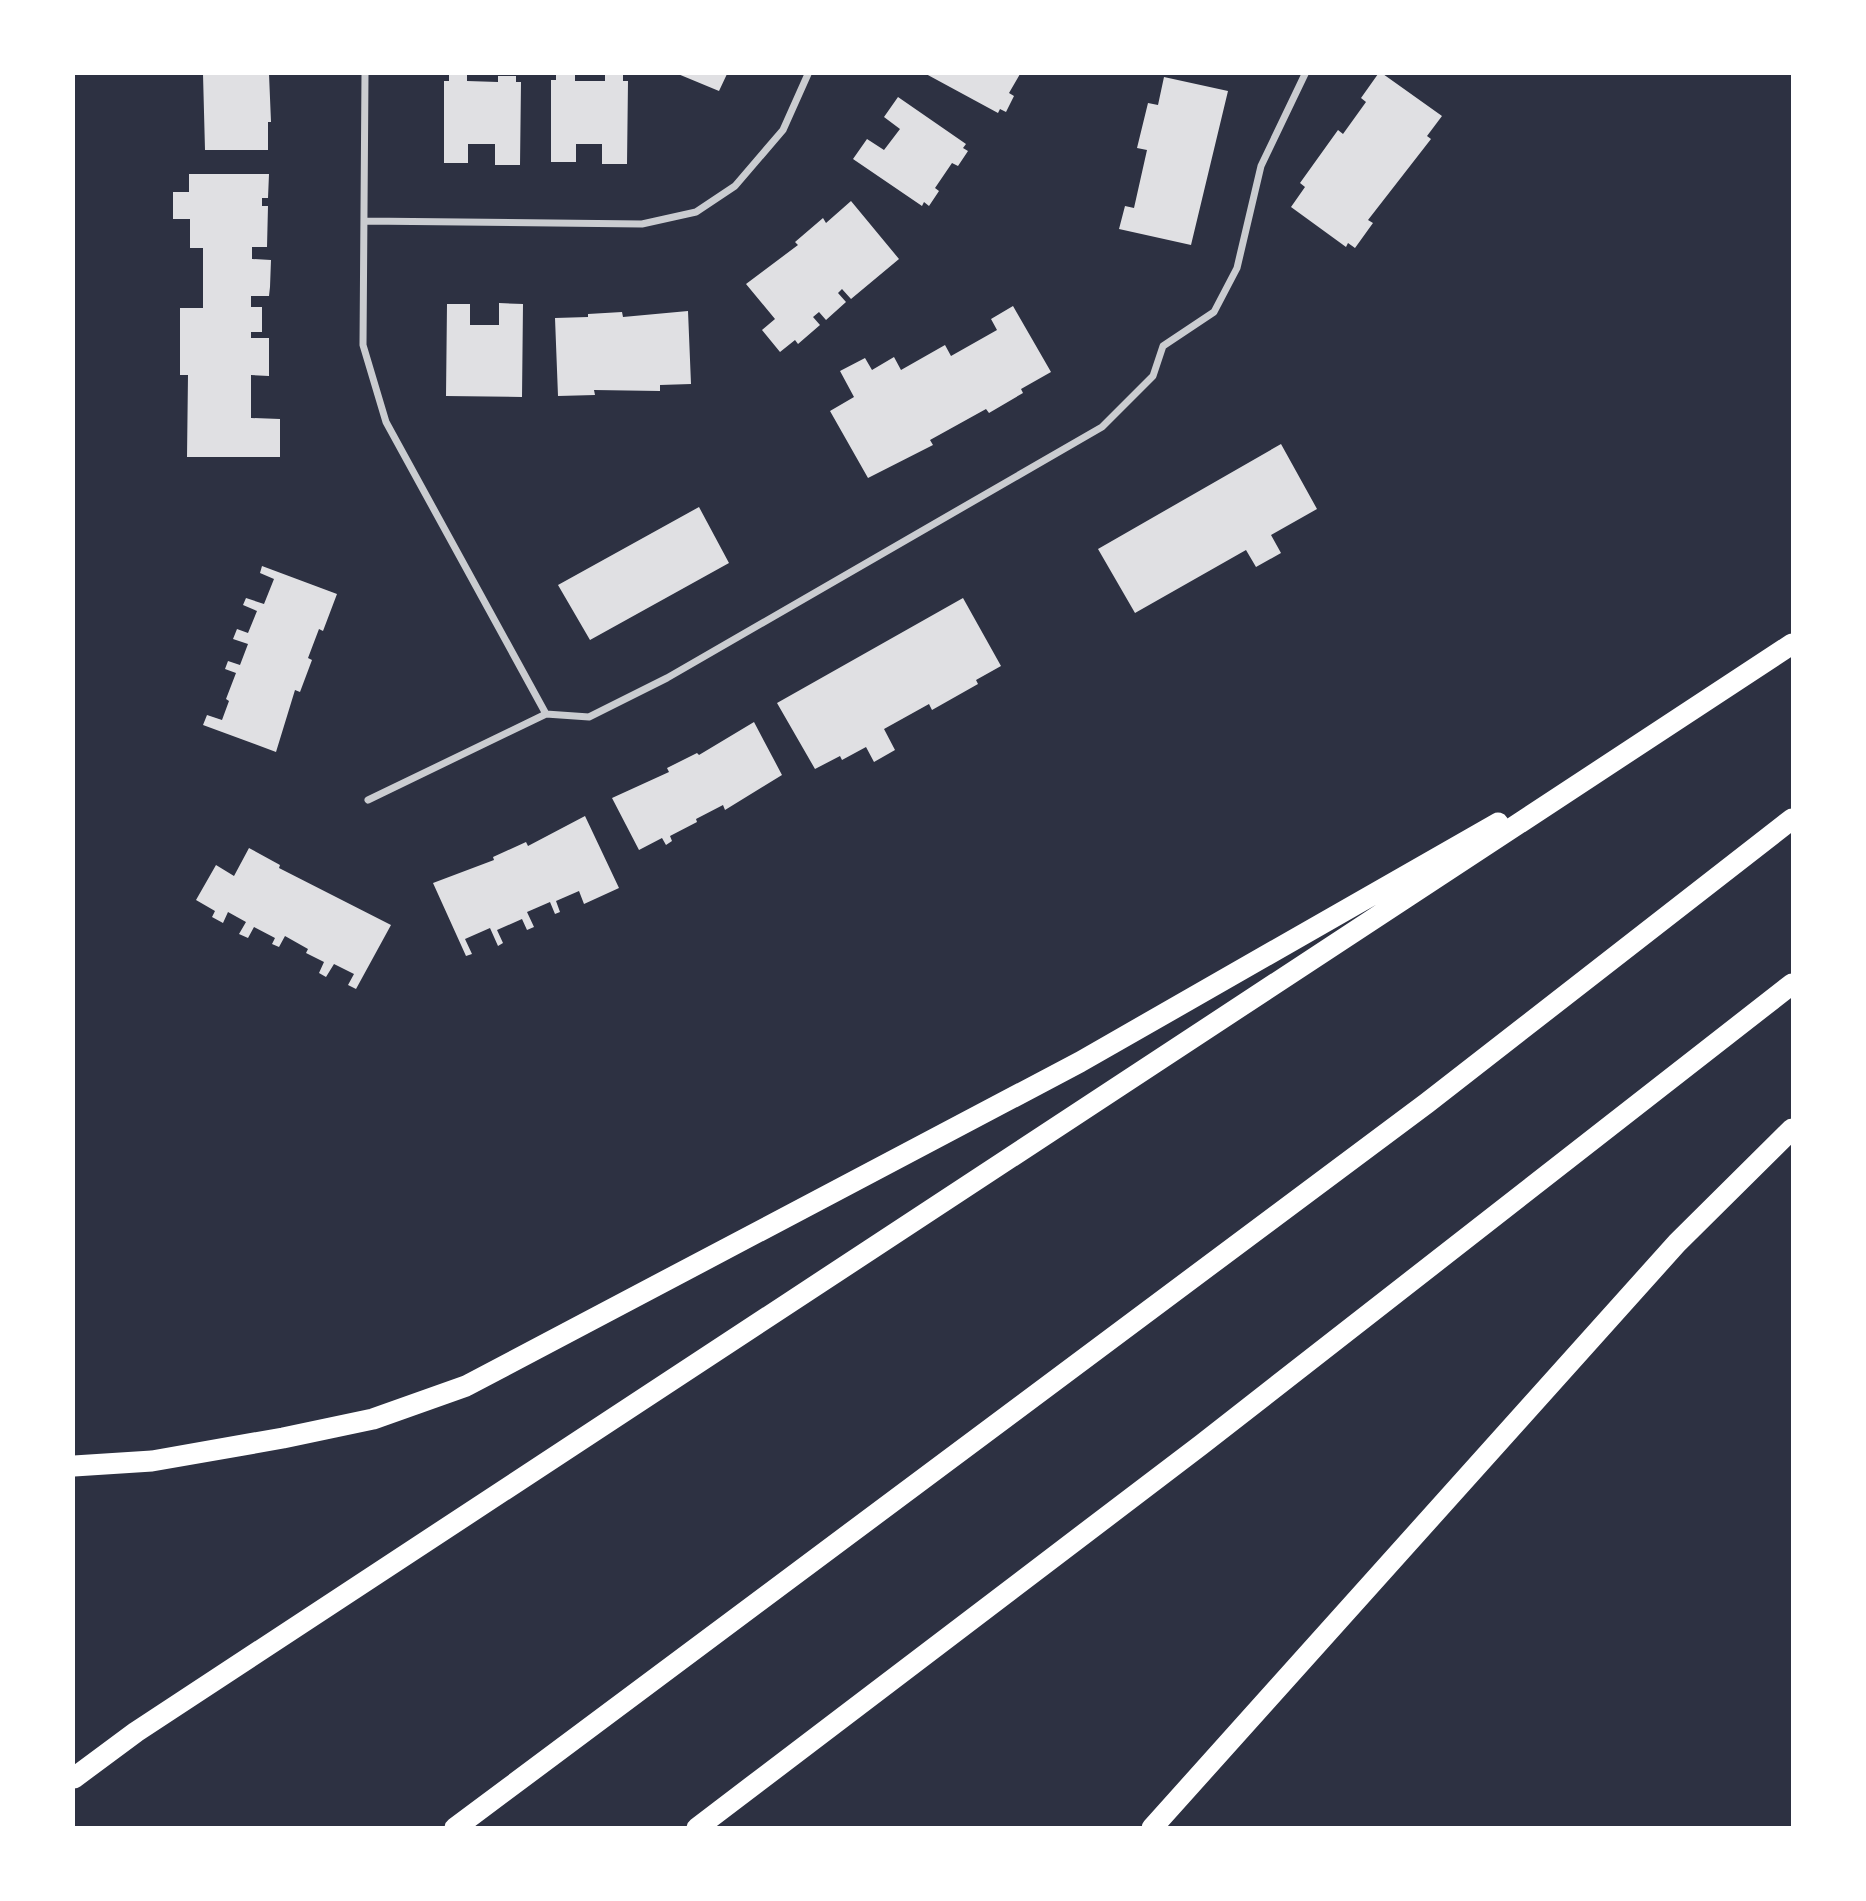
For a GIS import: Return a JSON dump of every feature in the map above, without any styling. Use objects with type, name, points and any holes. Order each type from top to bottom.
[{"type":"highway","points":[[74,1778],[159,1716],[1793,644]]},
{"type":"highway","points":[[74,1466],[152,1461],[283,1438],[373,1419],[466,1386],[1080,1062],[1685,716]]},
{"type":"highway","points":[[455,1828],[1427,1103],[1793,819]]},
{"type":"highway","points":[[697,1828],[1266,1395],[1793,984]]},
{"type":"highway","points":[[1152,1828],[1677,1243],[1793,1129]]},
{"type":"street","points":[[365,74],[363,345],[386,422],[546,714]]},
{"type":"street","points":[[364,221],[642,224],[695,212],[736,186],[783,130],[808,74]]},
{"type":"street","points":[[368,800],[546,714],[589,717],[667,678],[1102,427],[1153,376],[1163,346],[1214,312],[1237,268],[1261,166],[1305,74]]},
{"type":"building","points":[[203,74],[269,74],[271,122],[268,122],[268,150],[205,150]]},
{"type":"building","points":[[556,74],[575,74],[575,81],[605,81],[605,75],[623,75],[623,81],[628,81],[627,164],[602,164],[602,144],[576,144],[576,162],[551,162],[551,80],[556,80]]},
{"type":"building","points":[[678,74],[727,74],[719,91]]},
{"type":"building","points":[[926,74],[1020,74],[1009,93],[1014,96],[1006,112],[1000,109],[998,113]]},
{"type":"building","points":[[1378,74],[1383,74],[1442,116],[1427,136],[1431,139],[1368,220],[1373,223],[1355,248],[1348,243],[1346,247],[1291,207],[1305,187],[1300,183],[1338,130],[1343,134],[1366,102],[1361,98]]},
{"type":"building","points":[[449,75],[467,75],[467,81],[498,82],[498,76],[516,76],[516,82],[521,82],[520,165],[495,165],[495,144],[468,144],[468,163],[444,163],[444,81],[449,81]]},
{"type":"building","points":[[1164,77],[1228,91],[1191,245],[1119,229],[1125,206],[1134,208],[1147,150],[1137,148],[1148,103],[1158,105]]},
{"type":"building","points":[[898,97],[966,144],[963,148],[968,151],[958,166],[952,163],[935,188],[939,191],[929,206],[924,202],[922,206],[853,159],[867,139],[884,150],[900,129],[884,117]]},
{"type":"building","points":[[189,174],[269,174],[268,198],[262,198],[262,206],[268,206],[267,247],[252,247],[252,259],[271,260],[270,287],[269,296],[251,296],[251,307],[262,307],[262,332],[251,332],[251,338],[269,338],[269,376],[251,375],[251,418],[280,419],[280,457],[187,457],[188,375],[180,375],[180,308],[203,308],[203,248],[190,248],[190,219],[173,219],[173,192],[189,192]]},
{"type":"building","points":[[851,201],[899,259],[851,299],[842,289],[838,293],[846,302],[826,320],[819,312],[813,317],[820,325],[798,344],[795,340],[780,352],[762,330],[775,319],[746,284],[798,245],[795,242],[823,218],[826,223]]},
{"type":"building","points":[[499,303],[523,304],[522,397],[446,396],[447,304],[470,304],[470,325],[499,325]]},
{"type":"building","points":[[1013,306],[1051,372],[1021,389],[1023,393],[989,413],[986,409],[930,440],[933,445],[868,478],[830,411],[854,397],[840,371],[865,358],[872,370],[894,357],[901,370],[945,345],[951,356],[997,330],[991,319]]},
{"type":"building","points":[[688,311],[691,384],[660,385],[660,391],[594,390],[595,395],[558,396],[555,318],[622,312],[623,317]]},
{"type":"building","points":[[1281,444],[1317,509],[1271,535],[1281,553],[1256,567],[1246,550],[1135,613],[1098,549]]},
{"type":"building","points":[[699,507],[729,563],[590,640],[558,585]]},
{"type":"building","points":[[262,566],[337,594],[323,631],[319,629],[308,658],[312,660],[300,692],[295,690],[276,752],[203,725],[207,715],[222,720],[229,701],[226,699],[236,673],[225,669],[228,661],[240,665],[248,644],[233,639],[237,629],[248,633],[257,611],[243,605],[246,598],[264,604],[274,579],[260,573]]},
{"type":"building","points":[[963,598],[1001,666],[976,680],[978,684],[932,710],[929,704],[884,729],[895,750],[874,762],[866,747],[842,760],[840,756],[815,769],[777,703]]},
{"type":"building","points":[[754,722],[782,775],[725,810],[723,805],[696,819],[697,822],[670,836],[672,841],[666,845],[662,838],[639,850],[612,798],[669,772],[667,768],[697,753],[699,755]]},
{"type":"building","points":[[585,816],[619,888],[584,904],[579,891],[556,901],[560,912],[555,914],[550,902],[527,912],[534,927],[527,930],[522,919],[497,930],[503,943],[498,946],[490,928],[465,939],[472,954],[466,956],[433,883],[494,860],[493,857],[526,842],[528,846]]},
{"type":"building","points":[[249,848],[280,865],[279,868],[391,925],[356,989],[348,985],[354,974],[334,964],[326,977],[319,973],[324,962],[306,953],[308,949],[285,936],[279,947],[272,944],[275,938],[254,927],[248,938],[239,934],[246,922],[228,912],[223,923],[212,917],[215,911],[196,900],[216,865],[234,876]]}]
